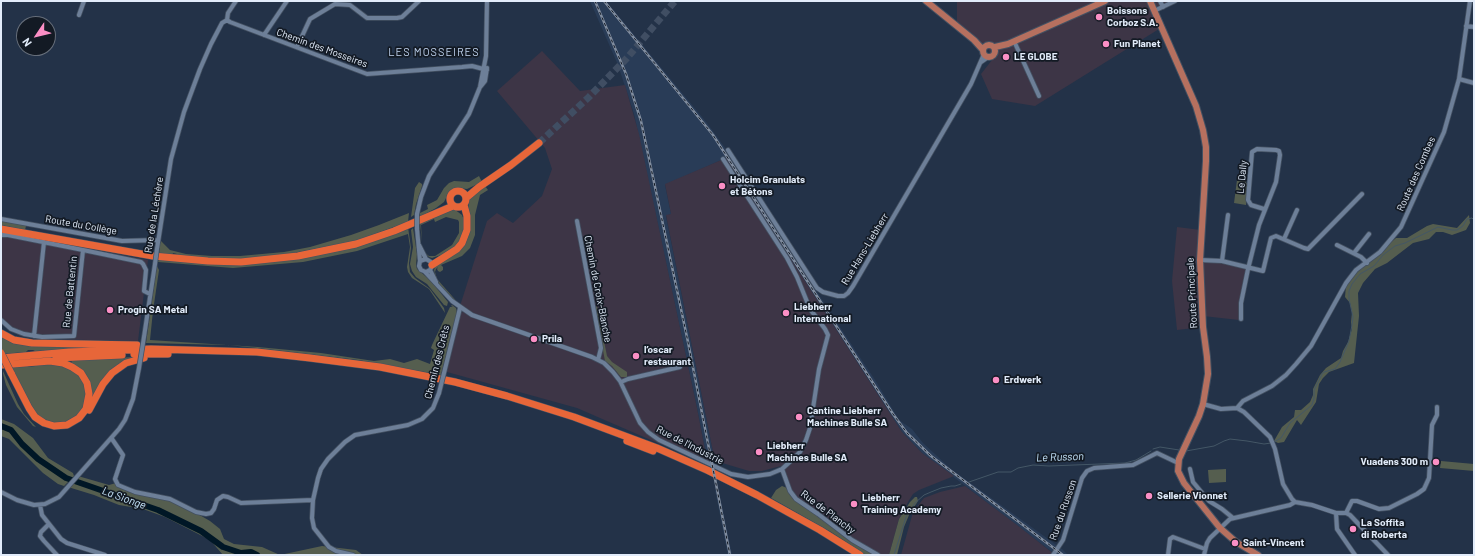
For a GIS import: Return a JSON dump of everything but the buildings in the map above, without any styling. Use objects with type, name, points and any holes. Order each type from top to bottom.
[{"type":"highway","points":[[1,229],[153,256],[197,261],[241,262],[280,259],[337,249],[394,231],[437,212],[459,202],[539,143]]},
{"type":"highway","points":[[430,263],[457,249],[462,243],[467,230],[466,220],[459,202]]},
{"type":"highway","points":[[1,333],[14,340],[32,343],[230,346],[309,354],[380,364],[449,378],[509,393],[580,416],[631,437]]},
{"type":"highway","points":[[1,364],[50,361],[63,363],[81,373],[87,383],[89,394],[86,409],[79,418],[69,424],[57,426],[44,423],[35,417],[29,408],[9,373],[1,358],[69,352],[151,349],[226,350],[310,358],[380,367],[455,382],[507,396],[574,417],[631,437],[691,462],[757,494],[860,555]]},
{"type":"highway","points":[[1,353],[23,405],[33,418],[45,427],[52,429],[62,429],[74,425],[84,417],[105,381],[118,367],[137,359],[171,354]]},
{"type":"highway","points":[[1,364],[96,356],[171,354],[261,357],[351,368],[447,385],[533,408],[621,438],[700,472],[770,507],[851,555]]},
{"type":"main road","points":[[926,1],[974,40],[985,52],[993,56],[995,50],[1105,1]]},
{"type":"main road","name":"Route Principale","points":[[1150,1],[1196,106],[1203,130],[1206,161],[1200,260],[1207,366],[1206,387],[1203,404],[1178,463]]},
{"type":"main road","points":[[985,52],[991,44],[995,50]]},
{"type":"main road","points":[[1178,463],[1178,471],[1181,478],[1220,528],[1236,542],[1258,555]]},
{"type":"street","points":[[79,15],[84,1]]},
{"type":"street","name":"Rue de la Léchère","points":[[40,505],[55,500],[68,487],[112,439],[129,411],[135,393],[171,160],[184,112],[200,69],[211,44],[222,24],[227,20],[228,13],[236,1]]},
{"type":"street","points":[[264,35],[287,1]]},
{"type":"street","points":[[297,48],[310,19],[335,4],[350,5],[368,18],[397,18],[402,17],[419,1]]},
{"type":"street","points":[[460,308],[446,296],[425,272],[419,268],[420,261],[417,214],[421,197],[429,176],[469,114],[480,88],[485,69],[487,1]]},
{"type":"street","points":[[1160,1],[1163,7]]},
{"type":"street","points":[[1154,11],[1175,1]]},
{"type":"street","name":"Route des Combes","points":[[1237,408],[1243,401],[1272,386],[1286,375],[1296,364],[1321,330],[1343,287],[1352,275],[1386,246],[1403,224],[1444,132],[1459,79],[1470,1]]},
{"type":"street","name":"Chemin des Mosseires","points":[[227,20],[367,74],[472,66],[485,69]]},
{"type":"street","points":[[1466,26],[1474,27]]},
{"type":"street","points":[[1014,41],[1039,96]]},
{"type":"street","name":"Rue Hans-Liebherr","points":[[728,150],[818,289],[837,296],[844,296],[850,291],[861,273],[971,84],[985,52]]},
{"type":"street","points":[[1459,79],[1474,83]]},
{"type":"street","name":"Le Dally","points":[[1241,319],[1241,303],[1248,268],[1264,209],[1272,195],[1276,182],[1280,154],[1276,150],[1257,149],[1252,152],[1248,200],[1251,205],[1264,209]]},
{"type":"street","points":[[723,159],[787,258],[797,277],[809,308],[828,335],[819,369],[808,435],[797,455],[782,469]]},
{"type":"street","points":[[1200,260],[1222,261],[1263,271],[1271,239],[1275,236],[1304,248],[1309,248],[1362,194]]},
{"type":"street","points":[[1284,239],[1297,210]]},
{"type":"street","points":[[1222,261],[1228,215]]},
{"type":"street","name":"Route du Collège","points":[[1,219],[122,241],[158,240]]},
{"type":"street","name":"Chemin de Croix-Blanche","points":[[577,220],[601,348],[598,360]]},
{"type":"street","points":[[1354,253],[1369,234]]},
{"type":"street","name":"Rue de Battentin","points":[[1,235],[8,235],[83,250],[74,336],[34,336],[20,333],[12,329],[1,320]]},
{"type":"street","points":[[34,336],[44,242]]},
{"type":"street","points":[[418,242],[430,263],[437,285]]},
{"type":"street","points":[[1337,245],[1361,257],[1367,263]]},
{"type":"street","points":[[83,250],[141,262],[146,270],[144,291],[150,294]]},
{"type":"street","points":[[420,261],[430,263]]},
{"type":"street","points":[[425,272],[430,263]]},
{"type":"street","name":"Rue de l'Industrie","points":[[460,308],[479,318],[598,360],[611,370],[621,382],[640,423],[648,432],[663,442],[720,470],[736,476],[760,477],[782,469]]},
{"type":"street","name":"Chemin des Crêts","points":[[353,555],[331,549],[314,528],[312,520],[313,500],[318,478],[328,459],[350,438],[357,434],[408,425],[419,420],[433,408],[439,393],[460,308]]},
{"type":"street","points":[[621,382],[680,367]]},
{"type":"street","points":[[1203,404],[1221,409],[1237,408],[1244,412],[1266,433],[1272,443],[1283,484],[1288,495],[1295,502],[1312,505],[1336,513],[1346,512],[1355,519],[1388,555]]},
{"type":"street","points":[[1346,512],[1352,501],[1357,501],[1380,509],[1389,508],[1424,489],[1429,478],[1432,424],[1436,415],[1437,407]]},
{"type":"street","points":[[112,439],[123,455],[115,479],[117,484],[123,488],[135,492],[170,499],[191,510],[206,514],[213,512],[217,500],[223,496],[227,496],[241,503],[313,500]]},
{"type":"street","name":"Rue du Russon","points":[[1053,555],[1063,540],[1082,478],[1087,471],[1094,468],[1133,465],[1157,453],[1178,463]]},
{"type":"street","name":"Rue de Planchy","points":[[782,469],[790,491],[796,499],[852,540],[878,555]]},
{"type":"street","points":[[1190,469],[1194,482],[1209,501],[1233,518]]},
{"type":"street","points":[[1,492],[23,503],[34,506],[40,505],[42,515],[61,539],[67,544],[105,555]]},
{"type":"street","points":[[1204,555],[1210,538],[1233,518],[1290,505],[1295,502]]},
{"type":"street","points":[[1336,513],[1338,529],[1355,555]]},
{"type":"street","points":[[49,524],[41,532],[40,536],[58,555]]},
{"type":"street","points":[[1168,555],[1170,539],[1173,536],[1205,549]]},
{"type":"shaded area","points":[[590,1],[606,1],[707,123],[728,152],[877,383],[899,420],[912,429],[923,443],[951,469],[1062,549],[1068,555],[1056,555],[922,453],[902,432],[726,158],[665,185],[671,214],[666,216],[715,462],[709,461],[708,456],[706,455],[634,114],[618,65]]},
{"type":"shaded area","points":[[957,1],[1179,1],[1153,14],[1159,29],[1035,106],[992,99],[981,74],[992,60],[989,50],[957,22]]},
{"type":"shaded area","points":[[542,51],[580,91],[625,85],[639,134],[706,455],[708,456],[709,461],[664,440],[660,444],[577,408],[447,372],[460,313],[463,312],[460,306],[487,221],[497,213],[513,223],[542,196],[552,169],[545,148],[497,91]]},
{"type":"shaded area","points":[[726,158],[902,432],[922,453],[954,476],[919,490],[913,494],[899,519],[889,555],[878,555],[855,542],[796,499],[781,466],[762,471],[749,471],[715,462],[666,215],[671,214],[665,184]]},
{"type":"shaded area","points":[[1177,227],[1201,230],[1200,260],[1222,261],[1248,268],[1241,319],[1203,316],[1203,327],[1177,330],[1172,281]]},
{"type":"shaded area","points":[[1,232],[148,260],[138,341],[36,339],[20,336],[2,325]]},
{"type":"shaded area","points":[[965,486],[1054,554],[901,555],[913,512],[924,498],[940,492]]},
{"type":"shaded area","points":[[715,490],[719,492],[732,555],[728,555]]},
{"type":"green space","points":[[479,176],[482,182],[467,189],[457,188],[452,190],[444,202],[420,217],[420,213],[428,209],[427,205],[437,200],[444,188],[449,183],[454,181],[469,182]]},
{"type":"green space","points":[[1237,180],[1246,181],[1248,184],[1246,205],[1234,203]]},
{"type":"green space","points":[[419,182],[422,186],[414,215],[411,217],[415,188]]},
{"type":"green space","points":[[485,186],[488,190],[480,195],[475,215],[475,235],[470,248],[462,256],[441,265],[443,270],[440,272],[438,271],[438,267],[435,272],[437,279],[459,304],[437,281],[434,270],[435,267],[461,249],[466,242],[470,227],[468,209],[469,201],[471,197]]},
{"type":"green space","points":[[454,209],[462,215],[464,220],[463,234],[460,241],[441,255],[432,258],[429,257],[424,252],[429,256],[435,256],[452,245],[459,233],[459,222],[458,220],[446,217],[435,222],[434,219],[421,225],[422,243],[420,222]]},
{"type":"green space","points":[[409,213],[408,222],[355,241],[283,255],[242,259],[218,259],[176,256],[177,254],[173,253],[172,256],[159,254],[161,241],[170,250],[186,254],[240,256],[284,252],[310,247],[351,235]]},
{"type":"green space","points":[[1469,215],[1470,223],[1466,230],[1452,235],[1443,232],[1436,232],[1429,239],[1413,243],[1387,263],[1375,269],[1363,283],[1358,293],[1359,316],[1354,363],[1329,372],[1319,384],[1316,402],[1301,425],[1297,420],[1284,442],[1278,443],[1274,441],[1282,427],[1294,417],[1295,410],[1301,410],[1310,402],[1313,395],[1313,389],[1320,375],[1326,368],[1341,358],[1352,329],[1352,312],[1350,303],[1345,297],[1346,285],[1356,271],[1396,238],[1407,238],[1433,224],[1457,228]]},
{"type":"green space","points":[[1,220],[23,224],[26,226],[25,230],[1,225]]},
{"type":"green space","points":[[408,227],[411,248],[409,263],[410,272],[415,278],[430,289],[444,308],[445,313],[429,289],[412,278],[408,272],[407,267],[410,247],[408,234],[357,251],[303,262],[233,268],[158,262],[159,259],[246,265],[302,258],[357,246]]},
{"type":"green space","points":[[413,228],[417,254],[417,269],[430,280],[448,302],[447,306],[444,305],[427,284],[416,277],[412,271],[410,264],[413,247],[411,230]]},
{"type":"green space","points":[[157,266],[159,270],[150,340],[227,345],[146,343]]},
{"type":"green space","points":[[452,305],[456,308],[457,313],[441,375],[358,360],[229,345],[321,353],[374,361],[390,359],[404,363],[417,359],[430,364],[434,350],[431,348],[432,345],[450,307],[453,307],[451,306]]},
{"type":"green space","points":[[597,306],[607,356],[612,362],[627,372],[627,377],[621,377],[612,366],[605,361],[595,308]]},
{"type":"green space","points":[[1,334],[7,338],[91,345],[91,348],[35,351],[28,350],[26,352],[3,354],[1,350]]},
{"type":"green space","points":[[135,357],[124,362],[92,403],[91,393],[71,364],[72,360]]},
{"type":"green space","points":[[47,364],[64,366],[78,374],[86,385],[85,405],[77,417],[65,423],[52,423],[37,415],[9,367],[27,365],[28,367]]},
{"type":"green space","points":[[3,371],[18,404],[24,414],[36,427],[33,426],[17,407],[6,385]]},
{"type":"green space","points":[[1,419],[14,424],[33,438],[48,458],[73,473],[74,476],[64,486],[58,484],[43,473],[9,439],[1,436]]},
{"type":"green space","points":[[1441,461],[1474,464],[1474,471],[1440,468]]},
{"type":"green space","points":[[1226,469],[1226,482],[1209,483],[1208,470]]},
{"type":"green space","points":[[78,476],[109,485],[116,483],[120,487],[166,498],[210,521],[220,529],[224,539],[234,544],[262,547],[280,555],[223,555],[210,540],[165,517],[143,509],[119,505],[68,487]]},
{"type":"green space","points":[[782,486],[787,488],[791,496],[798,503],[828,523],[846,538],[874,555],[866,555],[831,532],[771,498],[776,490]]},
{"type":"green space","points":[[915,497],[917,497],[918,501],[909,515],[904,527],[897,555],[889,555],[899,519]]},
{"type":"green space","points":[[322,546],[356,550],[363,555],[280,555]]},
{"type":"waterway","name":"Le Russon","points":[[1274,442],[1281,438],[1290,423],[1312,405],[1314,390],[1322,374],[1335,369],[1340,362],[1349,341],[1352,325],[1353,317],[1349,299],[1349,291],[1352,284],[1360,274],[1374,266],[1383,255],[1395,246],[1405,243],[1438,227],[1457,230],[1463,226],[1467,219],[1472,218],[1474,220]]},
{"type":"waterway","name":"La Sionge","points":[[1,426],[11,430],[22,444],[38,459],[66,478],[158,510],[201,531],[223,547],[241,553],[251,552],[257,555]]},
{"type":"waterway","name":"Le Russon","points":[[1186,451],[1214,446],[1230,439],[1264,444],[1271,443]]},
{"type":"waterway","name":"Le Russon","points":[[1153,449],[1160,447],[1179,450]]},
{"type":"waterway","name":"Le Russon","points":[[969,482],[998,472],[1011,472],[1018,468],[1033,465],[1049,466],[1125,463],[1136,460],[1151,451]]},
{"type":"waterway","name":"Le Russon","points":[[894,555],[906,517],[915,503],[924,495],[931,492],[941,488],[961,484]]},
{"type":"tunnel","points":[[539,143],[589,97],[627,58],[675,1]]},
{"type":"railway","points":[[595,1],[626,74],[641,121],[688,342],[730,555]]},
{"type":"railway","points":[[604,1],[713,135],[893,414],[907,433],[931,456],[1063,555]]},
{"type":"place","name":"Boissons Corboz S.A.","points":[[1099,17]]},
{"type":"place","name":"Fun Planet","points":[[1106,44]]},
{"type":"place","name":"LE GLOBE","points":[[1006,57]]},
{"type":"place","name":"Holcim Granulats et Bétons","points":[[722,186]]},
{"type":"place","name":"Progin SA Metal","points":[[110,310]]},
{"type":"place","name":"Liebherr International","points":[[786,313]]},
{"type":"place","name":"Prila","points":[[534,339]]},
{"type":"place","name":"l’oscar restaurant","points":[[636,356]]},
{"type":"place","name":"Erdwerk","points":[[996,380]]},
{"type":"place","name":"Cantine Liebherr Machines Bulle SA","points":[[799,417]]},
{"type":"place","name":"Liebherr Machines Bulle SA","points":[[759,452]]},
{"type":"place","name":"Vuadens 300 m","points":[[1436,462]]},
{"type":"place","name":"Sellerie Vionnet","points":[[1149,496]]},
{"type":"place","name":"Liebherr Training Academy","points":[[854,504]]},
{"type":"place","name":"La Soffita di Roberta","points":[[1353,529]]},
{"type":"place","name":"Saint-Vincent","points":[[1235,543]]},
{"type":"district","name":"LES MOSSEIRES","points":[[434,52]]}]
